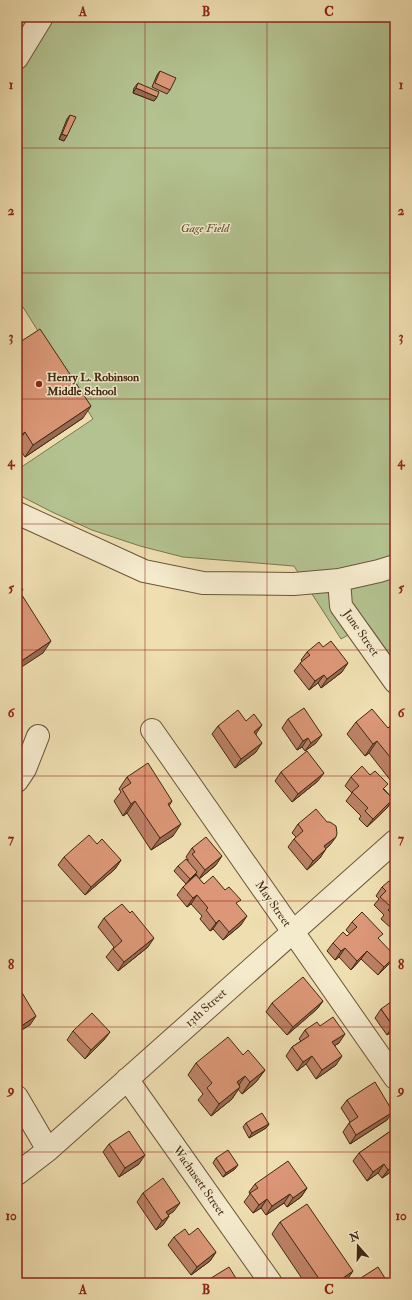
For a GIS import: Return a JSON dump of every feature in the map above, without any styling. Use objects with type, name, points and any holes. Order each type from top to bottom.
[{"type":"street","points":[[17,58],[42,17]]},
{"type":"street","points":[[17,513],[144,571],[203,583],[294,584],[339,580],[395,566]]},
{"type":"street","name":"June Street","points":[[339,580],[341,606],[395,682]]},
{"type":"street","name":"May Street","points":[[152,730],[395,1078]]},
{"type":"street","points":[[17,780],[25,768],[38,736]]},
{"type":"street","name":"13th Street","points":[[17,1174],[48,1150],[395,841]]},
{"type":"street","name":"Wachusett Street","points":[[127,1079],[271,1283]]},
{"type":"street","points":[[17,1097],[48,1150]]},
{"type":"green space","name":"Gage Field","points":[[17,17],[395,17],[395,662],[368,624],[341,639],[294,566],[183,557],[140,546],[92,530],[17,494],[17,470],[93,419],[23,307],[17,311]]},
{"type":"building","points":[[160,71],[176,78],[170,90],[155,83]]},
{"type":"building","points":[[138,83],[159,92],[157,97],[136,88]]},
{"type":"building","points":[[70,115],[76,117],[67,136],[62,134]]},
{"type":"building","name":"Henry L. Robinson Middle School","points":[[40,329],[91,406],[33,445],[25,432],[17,438],[17,344]]},
{"type":"building","points":[[17,580],[23,590],[20,592],[51,641],[17,664]]},
{"type":"building","points":[[331,641],[348,663],[327,679],[324,675],[315,681],[300,663],[310,655],[307,652],[319,642],[323,647]]},
{"type":"building","points":[[304,708],[322,735],[311,743],[308,738],[303,741],[288,719]]},
{"type":"building","points":[[372,709],[388,728],[395,723],[395,763],[377,741],[373,744],[356,722]]},
{"type":"building","points":[[238,710],[246,721],[254,714],[262,725],[254,732],[262,743],[241,759],[218,726]]},
{"type":"building","points":[[307,751],[324,773],[298,794],[281,772]]},
{"type":"building","points":[[148,763],[172,801],[168,804],[181,824],[160,838],[135,801],[131,804],[122,789],[131,783],[127,777]]},
{"type":"building","points":[[362,766],[370,775],[375,771],[388,784],[383,789],[393,799],[373,819],[365,811],[368,808],[352,792],[359,786],[351,777]]},
{"type":"building","points":[[316,809],[327,822],[330,822],[336,826],[337,833],[336,837],[324,846],[326,849],[313,861],[294,839],[303,831],[298,824]]},
{"type":"building","points":[[89,835],[97,844],[102,839],[121,860],[91,887],[64,857]]},
{"type":"building","points":[[206,837],[222,856],[205,870],[192,854],[195,852],[192,848]]},
{"type":"building","points":[[186,859],[197,872],[190,879],[178,866]]},
{"type":"building","points":[[196,875],[204,884],[213,876],[225,890],[229,887],[241,900],[236,903],[247,916],[229,932],[219,920],[216,923],[206,910],[208,908],[197,895],[193,898],[183,887]]},
{"type":"building","points":[[389,881],[394,886],[395,884],[395,917],[388,910],[391,907],[380,897],[386,891],[382,887]]},
{"type":"building","points":[[122,904],[130,913],[132,911],[154,938],[124,962],[113,949],[122,941],[104,918]]},
{"type":"building","points":[[362,912],[383,934],[378,938],[395,956],[384,967],[367,951],[357,961],[345,948],[341,951],[333,943],[343,932],[347,936],[357,927],[352,922]]},
{"type":"building","points":[[303,977],[323,1001],[293,1027],[272,1003]]},
{"type":"building","points":[[18,986],[36,1016],[17,1029],[17,987]]},
{"type":"building","points":[[395,999],[395,1025],[393,1026],[381,1009]]},
{"type":"building","points":[[92,1013],[110,1032],[91,1050],[73,1031]]},
{"type":"building","points":[[333,1017],[345,1034],[332,1042],[342,1056],[322,1070],[312,1056],[303,1062],[292,1047],[309,1036],[305,1030],[317,1022],[320,1026]]},
{"type":"building","points":[[228,1037],[243,1055],[248,1050],[265,1070],[250,1082],[245,1076],[237,1082],[240,1087],[219,1104],[207,1088],[212,1083],[196,1063]]},
{"type":"building","points":[[375,1082],[393,1112],[356,1135],[349,1123],[358,1117],[347,1100]]},
{"type":"building","points":[[262,1113],[269,1124],[252,1133],[246,1123]]},
{"type":"building","points":[[395,1128],[395,1165],[388,1170],[384,1164],[373,1172],[359,1153]]},
{"type":"building","points":[[129,1131],[145,1155],[125,1168],[109,1144]]},
{"type":"building","points":[[228,1150],[238,1165],[226,1173],[216,1158]]},
{"type":"building","points":[[288,1161],[307,1188],[293,1198],[290,1194],[272,1206],[267,1199],[259,1205],[250,1193],[258,1188],[255,1184]]},
{"type":"building","points":[[163,1178],[180,1203],[166,1212],[169,1216],[162,1221],[143,1193]]},
{"type":"building","points":[[307,1204],[353,1271],[336,1283],[322,1283],[280,1222]]},
{"type":"building","points":[[198,1228],[216,1252],[197,1267],[174,1237],[185,1229],[189,1235]]},
{"type":"building","points":[[229,1267],[239,1283],[203,1283]]},
{"type":"building","points":[[378,1267],[388,1283],[353,1283]]},
{"type":"building","points":[[33,1279],[35,1283],[26,1283]]},
{"type":"place","name":"Henry L. Robinson Middle School","points":[[39,384]]}]
